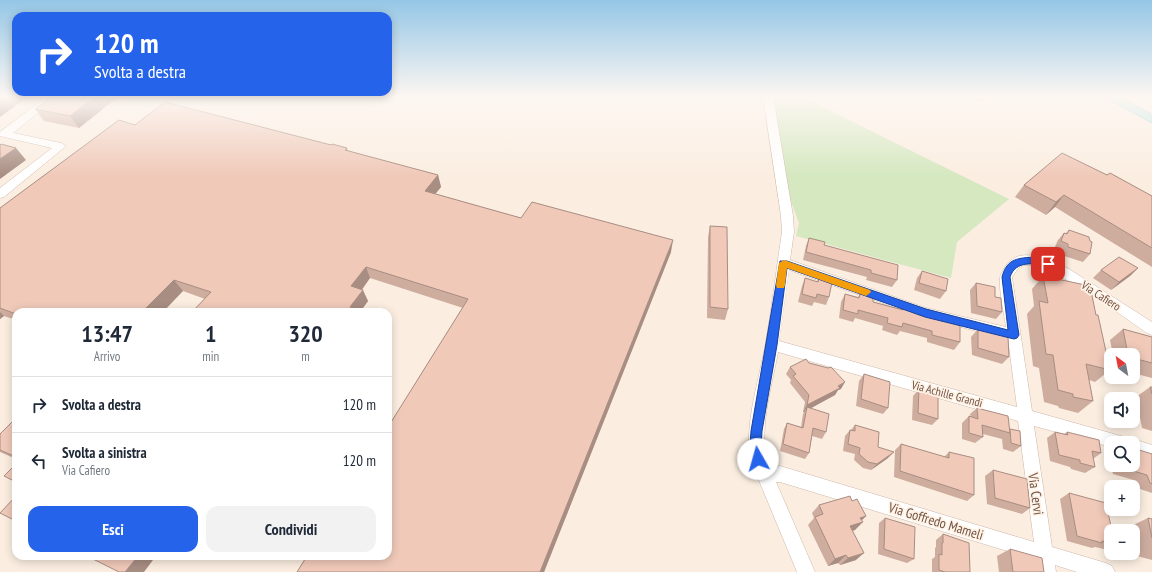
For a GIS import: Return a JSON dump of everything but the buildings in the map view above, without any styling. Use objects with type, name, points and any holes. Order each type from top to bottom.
[{"type":"street","points":[[2,134],[17,123]]},
{"type":"street","points":[[772,123],[787,216],[788,232],[772,345],[756,431],[756,446],[758,459],[806,572]]},
{"type":"street","points":[[0,194],[61,146],[2,134]]},
{"type":"street","name":"Via Cafiero","points":[[1025,415],[1006,277],[1008,270],[1014,264],[1022,261],[1036,261],[1058,268],[1152,329]]},
{"type":"street","points":[[784,263],[925,313],[1014,335]]},
{"type":"street","name":"Via Achille Grandi","points":[[772,345],[1104,438]]},
{"type":"street","name":"Via Cervi","points":[[1025,415],[1046,572]]},
{"type":"street","points":[[1140,448],[1152,452]]},
{"type":"street","name":"Via Goffredo Mameli","points":[[765,476],[780,474],[1106,572]]},
{"type":"green space","points":[[777,123],[854,123],[1009,199],[957,242],[951,278],[796,236],[799,223],[790,199],[781,163]]},
{"type":"slow traffic","points":[[780,285],[784,263],[866,292]]},
{"type":"route","points":[[758,459],[756,431],[772,345],[784,263],[925,313],[1014,335],[1006,277],[1008,270],[1014,264],[1022,261],[1036,261],[1048,264]]}]
